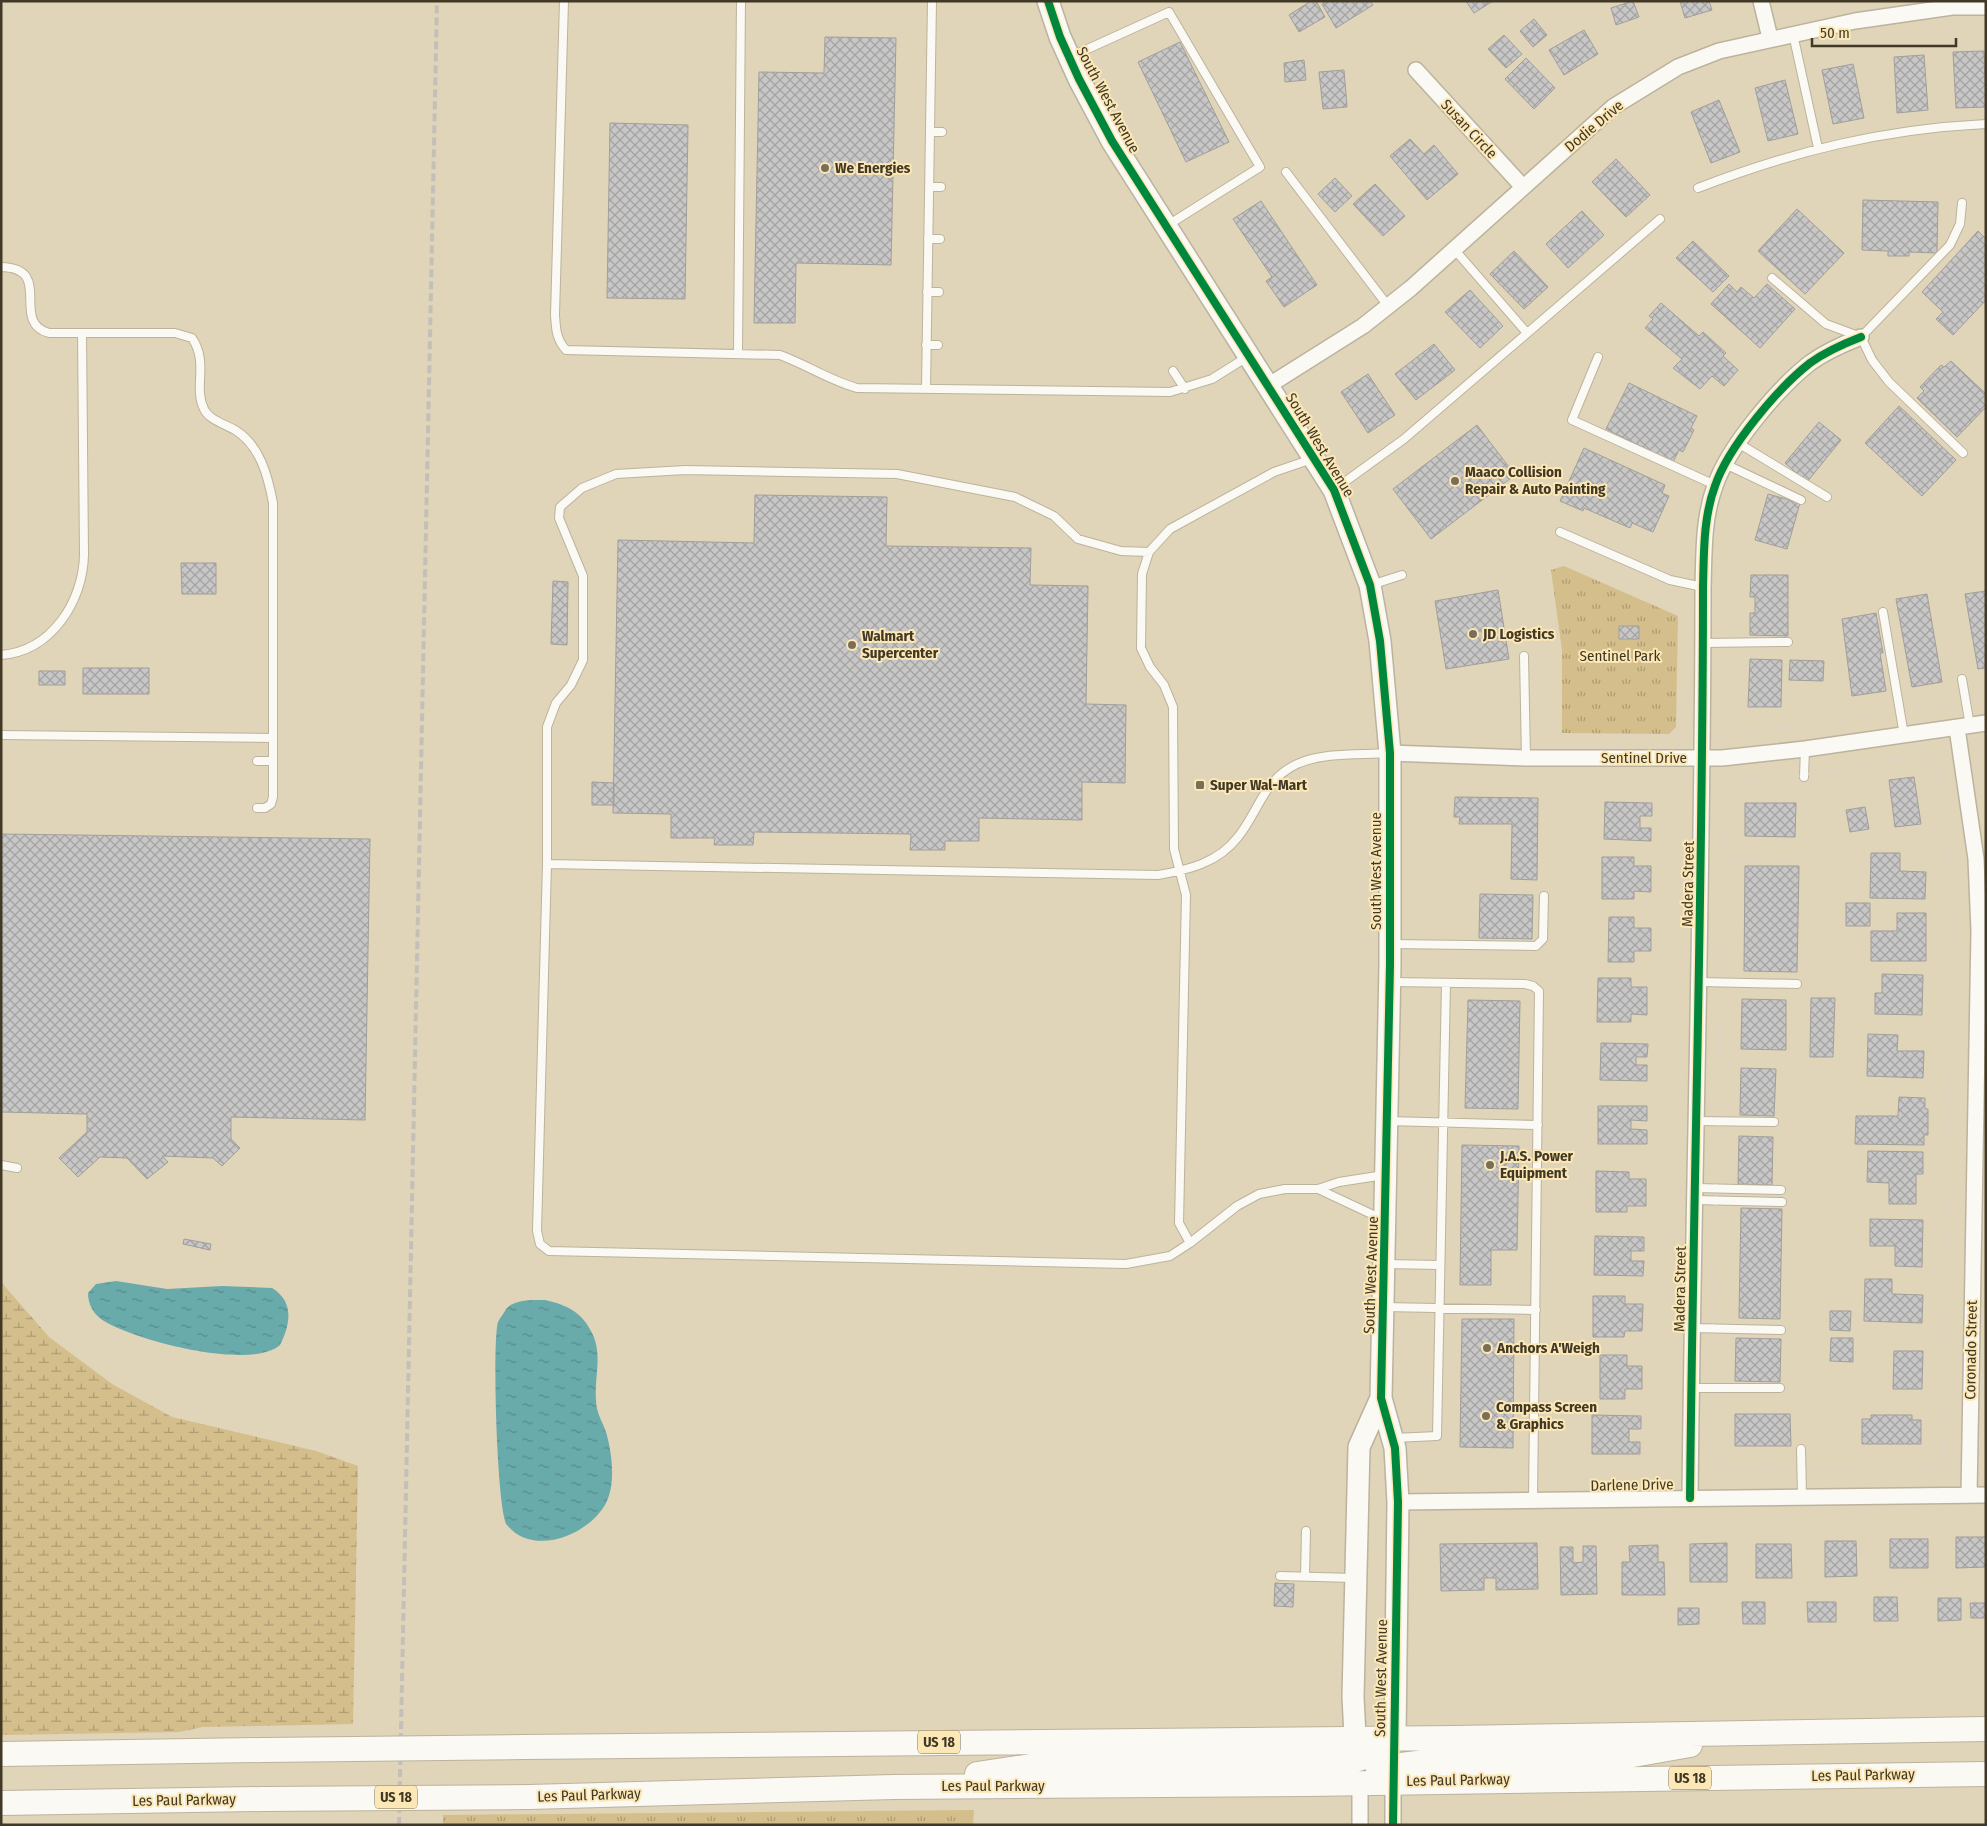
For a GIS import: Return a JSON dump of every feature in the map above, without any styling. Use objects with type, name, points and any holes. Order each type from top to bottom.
[{"type":"main road","name":"Les Paul Parkway","points":[[1,1802],[529,1797],[894,1787],[1357,1760],[1395,1737],[1986,1729]]},
{"type":"main road","points":[[1357,1760],[1376,1772],[1393,1774],[1442,1760],[1622,1756],[1774,1731]]},
{"type":"main road","name":"Les Paul Parkway","points":[[1,1754],[523,1747],[1357,1760]]},
{"type":"main road","name":"Les Paul Parkway","points":[[1393,1774],[1986,1774]]},
{"type":"street","name":"South West Avenue","points":[[1048,1],[1069,57],[1112,140],[1334,490],[1370,585],[1380,641],[1390,753],[1390,982],[1381,1398],[1396,1448],[1398,1502],[1393,1774],[1394,1825]]},
{"type":"street","points":[[1761,1],[1770,38]]},
{"type":"street","name":"Dodie Drive","points":[[1268,386],[1363,326],[1454,249],[1613,108],[1650,82],[1678,67],[1719,51],[1770,38],[1855,21],[1952,7],[1986,7]]},
{"type":"street","name":"Susan Circle","points":[[1416,70],[1523,187]]},
{"type":"street","name":"Madera Street","points":[[1690,1498],[1700,982],[1704,547],[1715,485],[1738,443],[1796,375],[1825,354],[1861,337]]},
{"type":"street","name":"Sentinel Drive","points":[[1390,753],[1526,758],[1722,758],[1805,749],[1986,723]]},
{"type":"street","name":"Coronado Street","points":[[1964,727],[1978,891],[1980,1221],[1969,1495]]},
{"type":"street","name":"South West Avenue","points":[[1360,1825],[1357,1760],[1356,1578],[1359,1447],[1381,1398]]},
{"type":"street","name":"Darlene Drive","points":[[1398,1502],[1986,1494]]},
{"type":"lane","points":[[564,1],[555,315],[556,333],[560,344],[566,350],[738,352],[780,355],[800,362],[820,375],[857,388],[1145,392],[1185,389],[1212,379],[1248,356]]},
{"type":"lane","points":[[738,352],[741,1]]},
{"type":"lane","points":[[926,389],[932,1]]},
{"type":"lane","points":[[1069,57],[1169,12],[1260,167],[1166,226]]},
{"type":"lane","points":[[1793,34],[1818,148]]},
{"type":"lane","points":[[1698,188],[1748,169],[1818,148],[1932,126],[1986,124]]},
{"type":"lane","points":[[930,132],[942,132]]},
{"type":"lane","points":[[1286,172],[1388,306]]},
{"type":"lane","points":[[929,187],[941,187]]},
{"type":"lane","points":[[1861,337],[1950,245],[1960,224],[1962,203]]},
{"type":"lane","points":[[1334,490],[1404,439],[1660,219]]},
{"type":"lane","points":[[928,240],[940,239]]},
{"type":"lane","points":[[1454,249],[1527,333]]},
{"type":"lane","points":[[1,267],[23,271],[29,282],[32,322],[39,330],[49,333],[175,333],[192,338],[198,347],[201,358],[204,409],[209,416],[245,438],[259,457],[268,478],[273,503],[273,762],[271,804],[265,808],[257,808]]},
{"type":"lane","points":[[1772,278],[1826,324],[1861,337],[1872,360],[1888,382],[1963,453]]},
{"type":"lane","points":[[927,292],[939,292]]},
{"type":"lane","points":[[1,655],[21,651],[56,627],[72,606],[82,582],[84,555],[82,333]]},
{"type":"lane","points":[[926,345],[938,345]]},
{"type":"lane","points":[[1598,357],[1572,420],[1715,485]]},
{"type":"lane","points":[[1173,371],[1185,389]]},
{"type":"lane","points":[[1738,443],[1827,497]]},
{"type":"lane","points":[[1190,1243],[1179,1223],[1186,895],[1178,872],[1174,849],[1173,707],[1164,684],[1150,667],[1141,648],[1142,574],[1149,552],[1170,529],[1274,472],[1314,458]]},
{"type":"lane","points":[[1725,464],[1801,500]]},
{"type":"lane","points":[[1149,552],[1121,551],[1078,540],[1054,516],[1015,497],[897,474],[686,470],[616,474],[582,488],[560,507],[559,518],[583,576],[583,660],[571,686],[556,703],[547,727],[547,864],[537,1231],[540,1244],[549,1251],[1126,1264],[1170,1256],[1190,1243],[1223,1216],[1259,1194],[1285,1189],[1318,1189],[1339,1182],[1387,1175]]},
{"type":"lane","points":[[1560,532],[1670,580],[1703,588]]},
{"type":"lane","points":[[1370,585],[1402,575]]},
{"type":"lane","points":[[1883,612],[1904,735]]},
{"type":"lane","points":[[1703,642],[1788,642]]},
{"type":"lane","points":[[1524,656],[1526,758]]},
{"type":"lane","points":[[1962,679],[1965,700],[1964,727]]},
{"type":"lane","points":[[1515,690],[1525,690]]},
{"type":"lane","points":[[1,735],[273,738]]},
{"type":"lane","points":[[1804,776],[1805,749]]},
{"type":"lane","points":[[547,864],[1136,876],[1178,872],[1203,864],[1224,852],[1239,837],[1265,790],[1280,775],[1297,764],[1317,758],[1390,753]]},
{"type":"lane","points":[[257,762],[273,762]]},
{"type":"lane","points":[[1390,944],[1451,941],[1536,946],[1540,944],[1544,932],[1544,896]]},
{"type":"lane","points":[[1390,982],[1525,984],[1533,986],[1539,992],[1533,1500]]},
{"type":"lane","points":[[1700,982],[1796,984]]},
{"type":"lane","points":[[1392,1438],[1437,1436],[1446,983]]},
{"type":"lane","points":[[1388,1121],[1538,1125]]},
{"type":"lane","points":[[1696,1121],[1774,1122]]},
{"type":"lane","points":[[1,1165],[17,1168]]},
{"type":"lane","points":[[1696,1194],[1717,1188],[1781,1190]]},
{"type":"lane","points":[[1318,1189],[1386,1221]]},
{"type":"lane","points":[[1696,1194],[1717,1200],[1782,1202]]},
{"type":"lane","points":[[1385,1264],[1440,1265]]},
{"type":"lane","points":[[1384,1307],[1536,1310]]},
{"type":"lane","points":[[1693,1328],[1781,1330]]},
{"type":"lane","points":[[1692,1388],[1780,1388]]},
{"type":"lane","points":[[1801,1449],[1802,1497]]},
{"type":"lane","points":[[1305,1576],[1306,1531]]},
{"type":"lane","points":[[1280,1576],[1356,1578]]},
{"type":"path","points":[[1728,731],[1733,733],[1772,730],[1900,712],[1986,697]]},
{"type":"path","points":[[1986,748],[1986,766]]},
{"type":"path","points":[[1925,756],[1936,760],[1949,852],[1953,923],[1943,1462],[1938,1467],[1717,1470],[1710,1457],[1723,859],[1724,789],[1728,782],[1804,776],[1925,756]]},
{"type":"path","points":[[1723,859],[1818,862]]},
{"type":"green space","name":"Sentinel Park","points":[[1564,566],[1678,616],[1676,727],[1669,734],[1562,733],[1562,650],[1551,570]]},
{"type":"green space","points":[[1,1282],[49,1337],[112,1384],[172,1417],[316,1451],[358,1466],[353,1724],[203,1727],[179,1732],[1,1735]]},
{"type":"green space","points":[[974,1810],[973,1825],[443,1825],[443,1815]]},
{"type":"water","points":[[116,1281],[167,1289],[222,1286],[272,1288],[284,1300],[287,1307],[288,1322],[286,1330],[280,1345],[265,1352],[244,1355],[191,1350],[138,1336],[101,1319],[93,1311],[90,1304],[88,1293],[96,1284]]},
{"type":"water","points":[[545,1300],[573,1310],[584,1320],[592,1333],[598,1358],[596,1404],[608,1440],[612,1468],[609,1495],[598,1514],[588,1524],[575,1532],[561,1538],[546,1541],[532,1540],[518,1535],[507,1525],[503,1514],[498,1461],[495,1360],[498,1322],[506,1309],[514,1303]]},
{"type":"building","points":[[1311,1],[1316,1],[1325,17],[1299,32],[1289,15]]},
{"type":"building","points":[[1327,1],[1370,1],[1373,5],[1336,28],[1322,4]]},
{"type":"building","points":[[1466,1],[1493,1],[1474,13]]},
{"type":"building","points":[[1633,1],[1639,17],[1616,25],[1611,8]]},
{"type":"building","points":[[1680,1],[1709,1],[1712,10],[1685,18]]},
{"type":"building","points":[[1534,19],[1547,35],[1533,47],[1520,31]]},
{"type":"building","points":[[1584,30],[1598,54],[1564,75],[1549,50]]},
{"type":"building","points":[[1504,35],[1522,54],[1506,68],[1488,49]]},
{"type":"building","name":"We Energies","points":[[825,37],[896,38],[891,265],[796,263],[795,323],[754,323],[759,72],[824,73]]},
{"type":"building","points":[[1180,42],[1229,142],[1186,162],[1138,62]]},
{"type":"building","points":[[1984,51],[1986,107],[1956,108],[1953,52]]},
{"type":"building","points":[[1924,55],[1928,110],[1897,113],[1894,57]]},
{"type":"building","points":[[1526,58],[1555,88],[1534,109],[1505,79]]},
{"type":"building","points":[[1304,60],[1306,80],[1285,82],[1284,63]]},
{"type":"building","points":[[1853,64],[1864,118],[1833,124],[1822,70]]},
{"type":"building","points":[[1344,70],[1347,107],[1323,109],[1319,72]]},
{"type":"building","points":[[1785,80],[1798,134],[1768,141],[1755,88]]},
{"type":"building","points":[[1719,100],[1740,152],[1711,163],[1691,112]]},
{"type":"building","points":[[610,123],[688,125],[685,299],[607,298]]},
{"type":"building","points":[[1410,139],[1424,154],[1434,145],[1458,174],[1427,200],[1390,156]]},
{"type":"building","points":[[1616,159],[1650,195],[1626,217],[1592,182]]},
{"type":"building","points":[[1335,178],[1352,196],[1335,212],[1318,194]]},
{"type":"building","points":[[1375,184],[1405,216],[1383,236],[1353,204]]},
{"type":"building","points":[[1863,200],[1938,202],[1937,253],[1909,252],[1909,256],[1888,256],[1888,251],[1862,250]]},
{"type":"building","points":[[1261,201],[1317,285],[1284,307],[1266,281],[1272,277],[1233,219]]},
{"type":"building","points":[[1797,209],[1844,253],[1805,294],[1758,251]]},
{"type":"building","points":[[1582,211],[1604,235],[1568,268],[1546,244]]},
{"type":"building","points":[[1978,231],[1986,239],[1986,300],[1953,335],[1936,319],[1943,312],[1922,292]]},
{"type":"building","points":[[1693,241],[1729,276],[1713,292],[1676,258]]},
{"type":"building","points":[[1514,251],[1548,287],[1524,309],[1490,274]]},
{"type":"building","points":[[1729,284],[1737,292],[1741,287],[1754,298],[1767,284],[1795,309],[1760,348],[1711,304]]},
{"type":"building","points":[[1470,290],[1503,326],[1480,348],[1445,312]]},
{"type":"building","points":[[1661,303],[1699,336],[1703,332],[1726,353],[1723,356],[1738,370],[1724,386],[1712,376],[1700,389],[1673,368],[1682,359],[1645,328],[1653,319],[1649,316]]},
{"type":"building","points":[[1434,344],[1455,370],[1416,400],[1395,374]]},
{"type":"building","points":[[1951,361],[1986,394],[1986,407],[1957,437],[1917,398],[1924,391],[1920,387],[1941,365],[1944,367]]},
{"type":"building","points":[[1368,374],[1395,415],[1368,433],[1341,392]]},
{"type":"building","points":[[1629,383],[1697,416],[1691,428],[1694,430],[1683,452],[1679,450],[1673,462],[1606,429]]},
{"type":"building","points":[[1899,406],[1956,460],[1922,496],[1865,443]]},
{"type":"building","points":[[1819,422],[1841,440],[1807,482],[1785,463]]},
{"type":"building","points":[[1477,425],[1515,475],[1431,539],[1393,489]]},
{"type":"building","points":[[1584,448],[1665,485],[1662,493],[1669,496],[1653,532],[1632,523],[1630,528],[1584,508],[1583,511],[1560,501]]},
{"type":"building","points":[[1768,494],[1800,503],[1787,549],[1755,540]]},
{"type":"building","name":"Walmart Supercenter","points":[[755,495],[887,497],[886,546],[1031,548],[1030,585],[1088,586],[1086,704],[1126,705],[1125,783],[1082,782],[1082,820],[979,818],[979,841],[945,841],[945,850],[910,850],[911,834],[754,832],[753,845],[714,845],[715,838],[671,838],[671,814],[613,813],[618,540],[754,543]]},
{"type":"building","points":[[181,563],[216,563],[216,594],[182,594]]},
{"type":"building","points":[[1751,575],[1788,575],[1788,636],[1750,635],[1750,613],[1755,613],[1755,597],[1750,597]]},
{"type":"building","points":[[553,581],[568,582],[567,645],[551,644]]},
{"type":"building","name":"JD Logistics","points":[[1498,590],[1509,659],[1446,669],[1435,601]]},
{"type":"building","points":[[1986,591],[1986,668],[1978,669],[1965,594]]},
{"type":"building","points":[[1927,594],[1942,682],[1912,687],[1896,599]]},
{"type":"building","points":[[1876,613],[1883,653],[1880,653],[1886,691],[1852,696],[1842,619]]},
{"type":"building","points":[[1619,626],[1639,626],[1639,639],[1619,639]]},
{"type":"building","points":[[1750,659],[1782,660],[1781,707],[1748,707]]},
{"type":"building","points":[[1790,660],[1824,661],[1823,681],[1789,680]]},
{"type":"building","points":[[83,668],[149,668],[149,694],[83,694]]},
{"type":"building","points":[[39,671],[65,671],[65,685],[39,685]]},
{"type":"building","points":[[1914,777],[1921,824],[1895,827],[1889,780]]},
{"type":"building","points":[[592,782],[614,783],[614,805],[592,805]]},
{"type":"building","points":[[1455,797],[1538,798],[1537,880],[1511,879],[1512,824],[1459,824],[1460,817],[1454,817]]},
{"type":"building","points":[[1605,802],[1652,803],[1652,816],[1640,816],[1640,828],[1651,828],[1651,841],[1604,839]]},
{"type":"building","points":[[1745,803],[1796,803],[1795,837],[1745,836]]},
{"type":"building","points":[[1865,807],[1869,829],[1850,832],[1846,810]]},
{"type":"building","points":[[1,834],[370,839],[365,1120],[231,1117],[231,1139],[240,1148],[222,1166],[213,1158],[162,1156],[168,1162],[147,1179],[127,1158],[100,1157],[78,1177],[59,1158],[87,1132],[87,1114],[1,1112]]},
{"type":"building","points":[[1871,853],[1900,853],[1900,871],[1926,872],[1925,899],[1870,898]]},
{"type":"building","points":[[1602,857],[1634,857],[1634,866],[1651,866],[1651,892],[1634,891],[1634,899],[1602,899]]},
{"type":"building","points":[[1745,866],[1799,866],[1797,972],[1744,971]]},
{"type":"building","points":[[1480,894],[1533,895],[1532,939],[1479,938]]},
{"type":"building","points":[[1846,903],[1870,903],[1870,926],[1846,926]]},
{"type":"building","points":[[1897,913],[1926,913],[1926,961],[1871,961],[1871,931],[1897,931]]},
{"type":"building","points":[[1609,917],[1634,917],[1634,928],[1651,928],[1651,951],[1634,951],[1634,962],[1608,962]]},
{"type":"building","points":[[1882,974],[1923,975],[1922,1015],[1875,1014],[1875,993],[1882,993]]},
{"type":"building","points":[[1598,978],[1631,978],[1631,987],[1647,987],[1647,1015],[1631,1014],[1631,1022],[1597,1022]]},
{"type":"building","points":[[1811,998],[1835,998],[1833,1057],[1810,1057]]},
{"type":"building","points":[[1742,999],[1786,1000],[1786,1050],[1741,1049]]},
{"type":"building","points":[[1468,1000],[1520,1001],[1518,1109],[1465,1108]]},
{"type":"building","points":[[1868,1034],[1898,1035],[1897,1051],[1924,1051],[1923,1078],[1867,1076]]},
{"type":"building","points":[[1601,1043],[1648,1044],[1647,1057],[1636,1057],[1636,1065],[1647,1065],[1647,1081],[1600,1080]]},
{"type":"building","points":[[1741,1068],[1776,1069],[1774,1116],[1740,1115]]},
{"type":"building","points":[[1899,1097],[1925,1098],[1925,1109],[1928,1109],[1928,1135],[1924,1135],[1924,1145],[1855,1144],[1856,1116],[1898,1116]]},
{"type":"building","points":[[1598,1106],[1647,1106],[1647,1121],[1631,1120],[1631,1129],[1647,1130],[1647,1144],[1598,1144]]},
{"type":"building","points":[[1739,1136],[1773,1137],[1772,1185],[1738,1184]]},
{"type":"building","points":[[1462,1145],[1519,1146],[1517,1250],[1491,1250],[1491,1285],[1460,1285]]},
{"type":"building","points":[[1868,1151],[1923,1152],[1923,1174],[1916,1174],[1916,1204],[1889,1204],[1889,1183],[1867,1182]]},
{"type":"building","points":[[1596,1171],[1629,1172],[1629,1179],[1646,1179],[1646,1206],[1627,1206],[1627,1212],[1596,1212]]},
{"type":"building","points":[[1741,1208],[1782,1209],[1780,1319],[1739,1318]]},
{"type":"building","points":[[1870,1219],[1923,1220],[1922,1267],[1895,1266],[1895,1246],[1870,1246]]},
{"type":"building","points":[[1595,1236],[1644,1237],[1644,1251],[1631,1251],[1631,1261],[1644,1261],[1643,1276],[1594,1275]]},
{"type":"building","points":[[184,1239],[211,1244],[210,1250],[183,1244]]},
{"type":"building","points":[[1865,1279],[1892,1279],[1892,1294],[1923,1295],[1922,1323],[1864,1321]]},
{"type":"building","points":[[1593,1296],[1625,1296],[1625,1304],[1643,1304],[1642,1331],[1625,1331],[1624,1337],[1593,1337]]},
{"type":"building","points":[[1830,1311],[1851,1311],[1850,1331],[1830,1330]]},
{"type":"building","points":[[1462,1319],[1514,1319],[1513,1448],[1460,1447]]},
{"type":"building","points":[[1736,1338],[1781,1339],[1780,1382],[1735,1381]]},
{"type":"building","points":[[1831,1338],[1853,1338],[1853,1362],[1830,1361]]},
{"type":"building","points":[[1894,1351],[1923,1351],[1922,1389],[1893,1389]]},
{"type":"building","points":[[1600,1355],[1627,1355],[1627,1366],[1642,1366],[1642,1389],[1625,1389],[1625,1399],[1600,1399]]},
{"type":"building","points":[[1735,1414],[1790,1414],[1791,1446],[1735,1446]]},
{"type":"building","points":[[1592,1415],[1641,1416],[1641,1429],[1629,1429],[1629,1442],[1640,1442],[1640,1454],[1592,1454]]},
{"type":"building","points":[[1871,1415],[1912,1415],[1912,1420],[1921,1420],[1921,1444],[1862,1444],[1862,1419],[1871,1419]]},
{"type":"building","points":[[1956,1537],[1986,1537],[1986,1567],[1956,1568]]},
{"type":"building","points":[[1890,1539],[1928,1539],[1928,1568],[1890,1568]]},
{"type":"building","points":[[1825,1541],[1856,1541],[1857,1576],[1825,1577]]},
{"type":"building","points":[[1537,1543],[1538,1589],[1496,1590],[1496,1578],[1484,1578],[1484,1590],[1441,1591],[1440,1544]]},
{"type":"building","points":[[1727,1543],[1727,1582],[1690,1582],[1690,1544]]},
{"type":"building","points":[[1756,1544],[1791,1544],[1792,1578],[1756,1578]]},
{"type":"building","points":[[1658,1545],[1658,1562],[1664,1562],[1665,1595],[1622,1595],[1622,1562],[1630,1562],[1629,1546]]},
{"type":"building","points":[[1583,1546],[1596,1546],[1597,1594],[1561,1595],[1560,1547],[1573,1547],[1573,1563],[1583,1562]]},
{"type":"building","points":[[1275,1583],[1294,1584],[1293,1607],[1274,1606]]},
{"type":"building","points":[[1874,1597],[1897,1597],[1898,1621],[1874,1621]]},
{"type":"building","points":[[1938,1598],[1961,1598],[1961,1620],[1938,1621]]},
{"type":"building","points":[[1742,1602],[1765,1602],[1765,1624],[1743,1624]]},
{"type":"building","points":[[1807,1602],[1836,1602],[1836,1622],[1808,1622]]},
{"type":"building","points":[[1970,1603],[1986,1603],[1986,1618],[1971,1618]]},
{"type":"building","points":[[1678,1608],[1699,1608],[1699,1624],[1678,1625]]},
{"type":"railway","points":[[399,1825],[437,1]]},
{"type":"cycle path","points":[[1048,1],[1060,37],[1079,79],[1112,141],[1334,490],[1370,585],[1380,641],[1390,753],[1390,965],[1381,1398],[1395,1448],[1398,1502],[1393,1825]]},
{"type":"cycle path","points":[[1690,1498],[1703,587],[1706,523],[1711,498],[1722,471],[1731,454],[1755,419],[1783,387],[1810,363],[1834,348],[1861,337]]},
{"type":"place","name":"We Energies","points":[[825,168]]},
{"type":"place","name":"Maaco Collision Repair & Auto Painting","points":[[1455,481]]},
{"type":"place","name":"JD Logistics","points":[[1473,634]]},
{"type":"place","name":"Walmart Supercenter","points":[[852,645]]},
{"type":"place","name":"Super Wal-Mart","points":[[1200,785]]},
{"type":"place","name":"J.A.S. Power Equipment","points":[[1490,1165]]},
{"type":"place","name":"Anchors A'Weigh","points":[[1487,1348]]},
{"type":"place","name":"Compass Screen & Graphics","points":[[1486,1416]]}]
